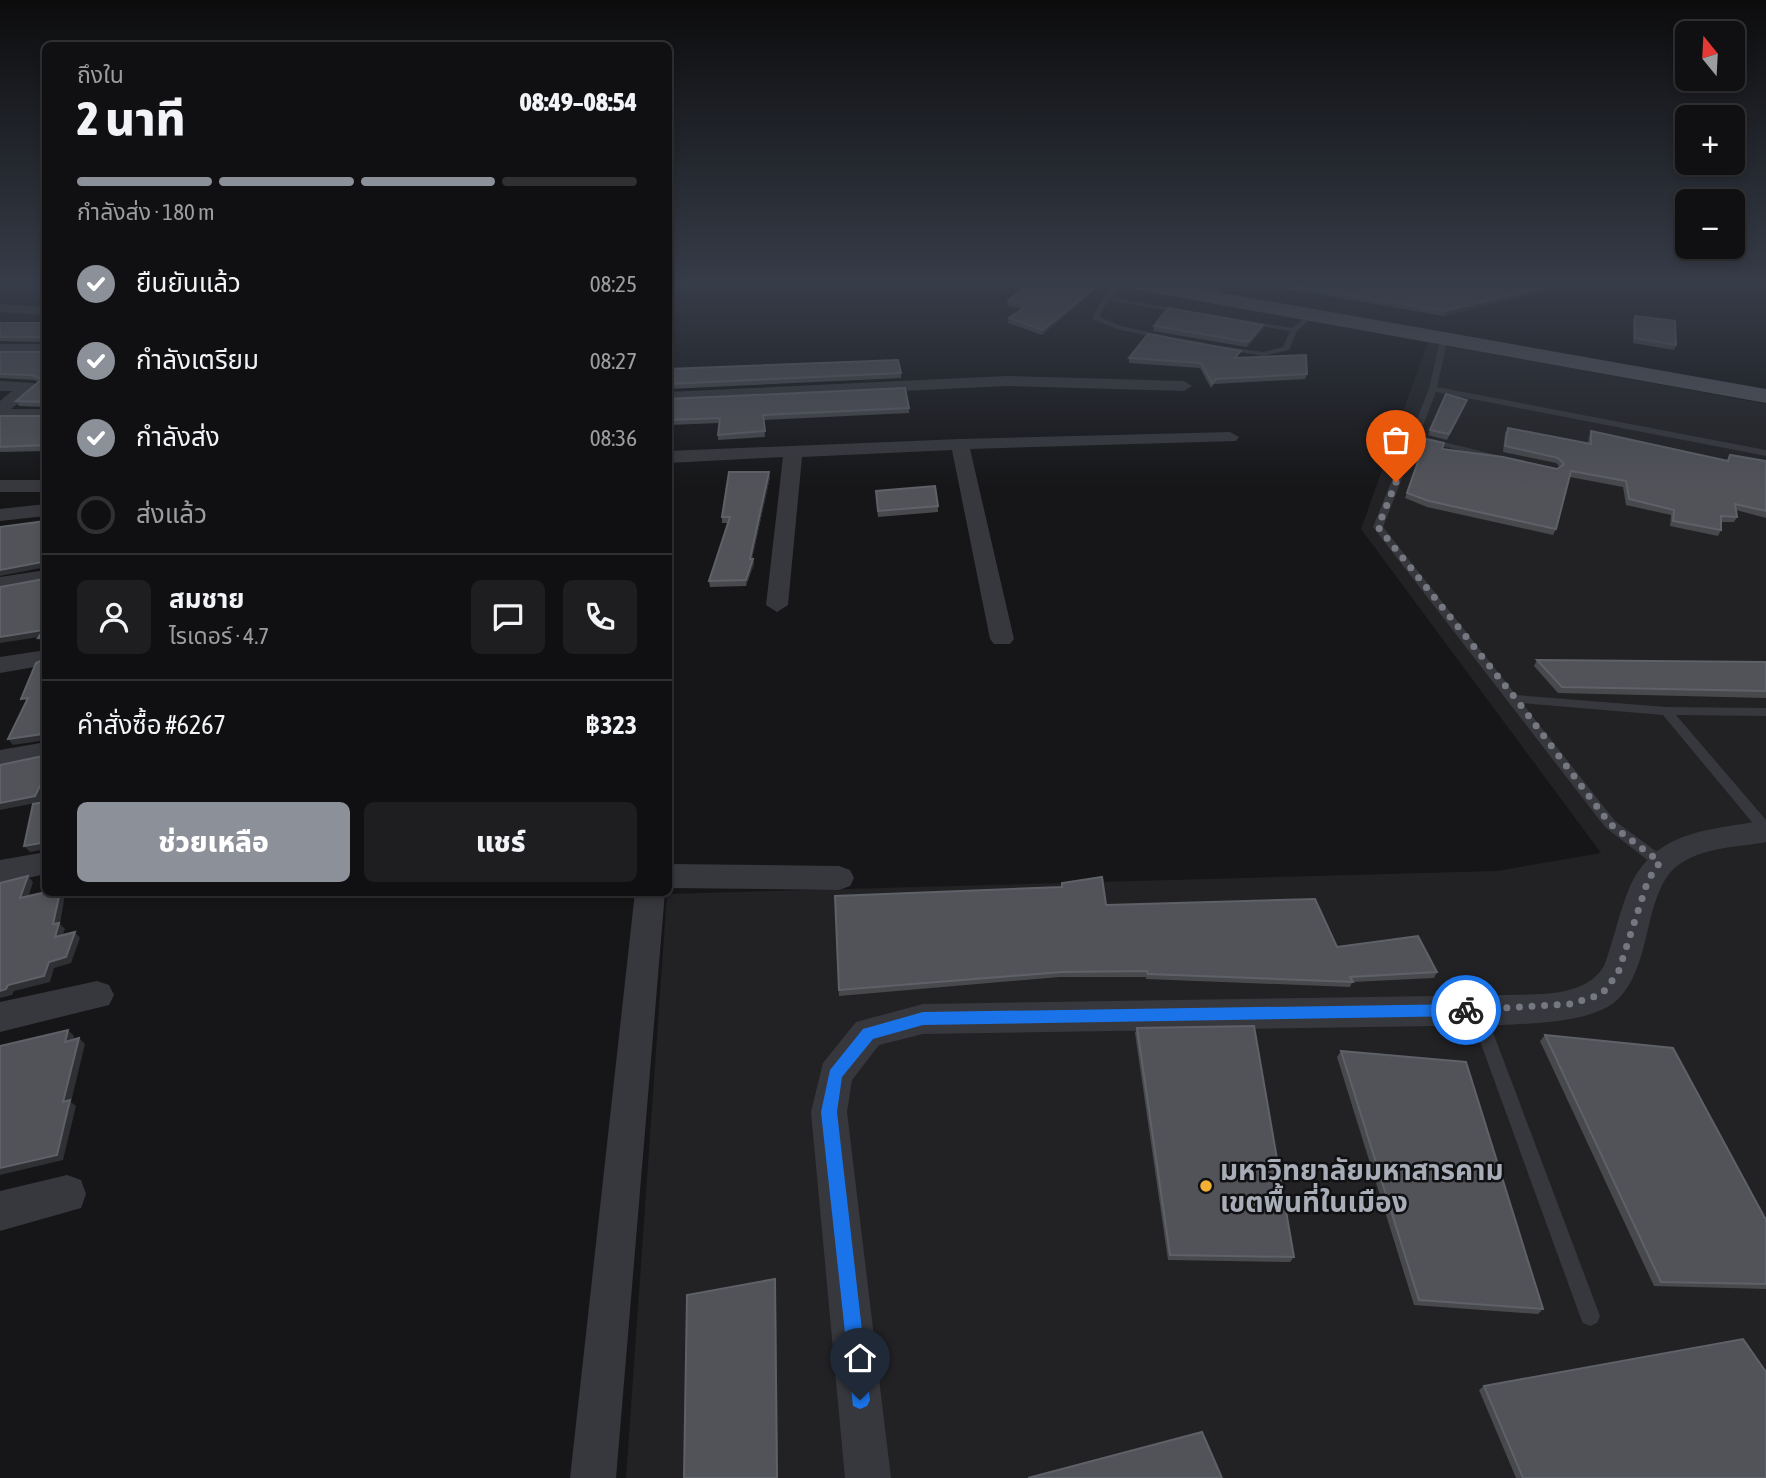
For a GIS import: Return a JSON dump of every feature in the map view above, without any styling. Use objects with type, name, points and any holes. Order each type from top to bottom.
[{"type":"main road","points":[[1510,350],[1766,396]]},
{"type":"main road","points":[[1552,350],[1766,388]]},
{"type":"street","points":[[672,397],[1007,380],[1184,386]]},
{"type":"street","points":[[0,386],[28,387],[0,411]]},
{"type":"street","points":[[0,411],[42,414]]},
{"type":"street","points":[[672,457],[960,444],[1230,437]]},
{"type":"street","points":[[960,444],[1002,639]]},
{"type":"street","points":[[777,605],[793,452]]},
{"type":"street","points":[[0,486],[42,486]]},
{"type":"street","points":[[0,515],[42,510]]},
{"type":"street","points":[[0,583],[42,577]]},
{"type":"street","points":[[0,664],[42,658]]},
{"type":"street","points":[[0,759],[42,752]]},
{"type":"street","points":[[868,1478],[829,1112],[835,1074],[868,1033],[923,1019],[1476,1010],[1571,1004],[1602,994],[1618,973],[1648,880],[1660,862],[1686,846],[1766,830]]},
{"type":"street","points":[[0,872],[42,864]]},
{"type":"street","points":[[672,876],[839,878]]},
{"type":"street","points":[[593,1478],[650,896]]},
{"type":"street","points":[[0,1017],[97,995]]},
{"type":"street","points":[[0,1211],[67,1194]]},
{"type":"lane","points":[[1235,350],[1263,354],[1278,350]]},
{"type":"lane","points":[[1441,350],[1433,389],[1378,527],[1516,699],[1610,824],[1660,862]]},
{"type":"lane","points":[[1433,389],[1766,453]]},
{"type":"lane","points":[[1414,438],[1517,461]]},
{"type":"lane","points":[[1516,699],[1666,712],[1766,712]]},
{"type":"lane","points":[[1666,712],[1766,830]]},
{"type":"lane","points":[[1476,1010],[1590,1316]]},
{"type":"shaded area","name":"มหาวิทยาลัยมหาสารคาม เขตพื้นที่ในเมือง","points":[[1425,350],[1471,350],[1766,404],[1766,1478],[626,1478],[667,896],[1497,871],[1601,853],[1361,529]]},
{"type":"building","points":[[1135,350],[1241,351],[1234,358],[1306,355],[1307,374],[1216,379],[1212,383],[1201,363],[1129,358]]},
{"type":"building","points":[[0,352],[42,352],[42,379],[31,375],[0,374]]},
{"type":"building","points":[[898,360],[901,373],[672,384],[672,369]]},
{"type":"building","points":[[42,379],[42,402],[16,401]]},
{"type":"building","points":[[905,388],[909,408],[763,415],[765,431],[718,435],[720,418],[672,420],[672,399]]},
{"type":"building","points":[[1446,394],[1467,400],[1449,434],[1430,430]]},
{"type":"building","points":[[0,416],[42,416],[42,445],[0,447]]},
{"type":"building","points":[[1508,428],[1591,444],[1591,431],[1728,461],[1730,455],[1766,461],[1766,511],[1735,504],[1737,517],[1721,516],[1721,530],[1673,521],[1674,510],[1629,499],[1626,481],[1571,471],[1556,529],[1429,501],[1407,493],[1426,439],[1444,443],[1442,449],[1503,457],[1557,469],[1564,464],[1558,458],[1505,446]]},
{"type":"building","points":[[729,472],[769,472],[750,559],[753,559],[746,580],[709,581],[730,517],[722,517]]},
{"type":"building","points":[[935,486],[938,506],[878,511],[876,491]]},
{"type":"building","points":[[42,522],[42,562],[0,570],[0,527]]},
{"type":"building","points":[[42,579],[42,630],[0,637],[0,587]]},
{"type":"building","points":[[42,660],[42,734],[8,739],[28,698],[21,699],[36,663]]},
{"type":"building","points":[[1537,660],[1766,662],[1766,691],[1562,687]]},
{"type":"building","points":[[42,756],[42,782],[35,796],[0,803],[0,765]]},
{"type":"building","points":[[42,803],[42,844],[24,846],[33,804]]},
{"type":"building","points":[[28,876],[20,898],[42,893],[42,896],[59,896],[53,924],[59,923],[55,937],[75,932],[66,957],[49,962],[44,976],[8,985],[0,991],[0,883]]},
{"type":"building","points":[[1102,877],[1106,905],[1315,899],[1337,947],[1418,936],[1437,972],[1350,977],[1353,982],[1148,974],[1147,971],[1062,972],[839,990],[835,896],[1062,887],[1062,883]]},
{"type":"building","points":[[1254,1026],[1294,1257],[1170,1255],[1137,1028]]},
{"type":"building","points":[[68,1030],[65,1042],[79,1038],[63,1102],[70,1100],[57,1155],[0,1168],[0,1046]]},
{"type":"building","points":[[1545,1035],[1673,1048],[1766,1220],[1766,1284],[1661,1282]]},
{"type":"building","points":[[1341,1051],[1466,1062],[1543,1309],[1419,1300]]},
{"type":"building","points":[[775,1279],[777,1478],[684,1478],[687,1295]]},
{"type":"building","points":[[1743,1339],[1766,1372],[1766,1478],[1523,1478],[1484,1386]]},
{"type":"building","points":[[1202,1432],[1222,1478],[1028,1478]]},
{"type":"way so far","points":[[1396,482],[1378,527],[1516,699],[1610,824],[1660,862],[1648,880],[1618,973],[1602,994],[1571,1004],[1466,1010]]},
{"type":"place","name":"มหาวิทยาลัยมหาสารคาม เขตพื้นที่ในเมือง","points":[[1206,1186]]},
{"type":"route","points":[[860,1400],[829,1112],[835,1074],[868,1033],[923,1019],[1466,1010]]}]
